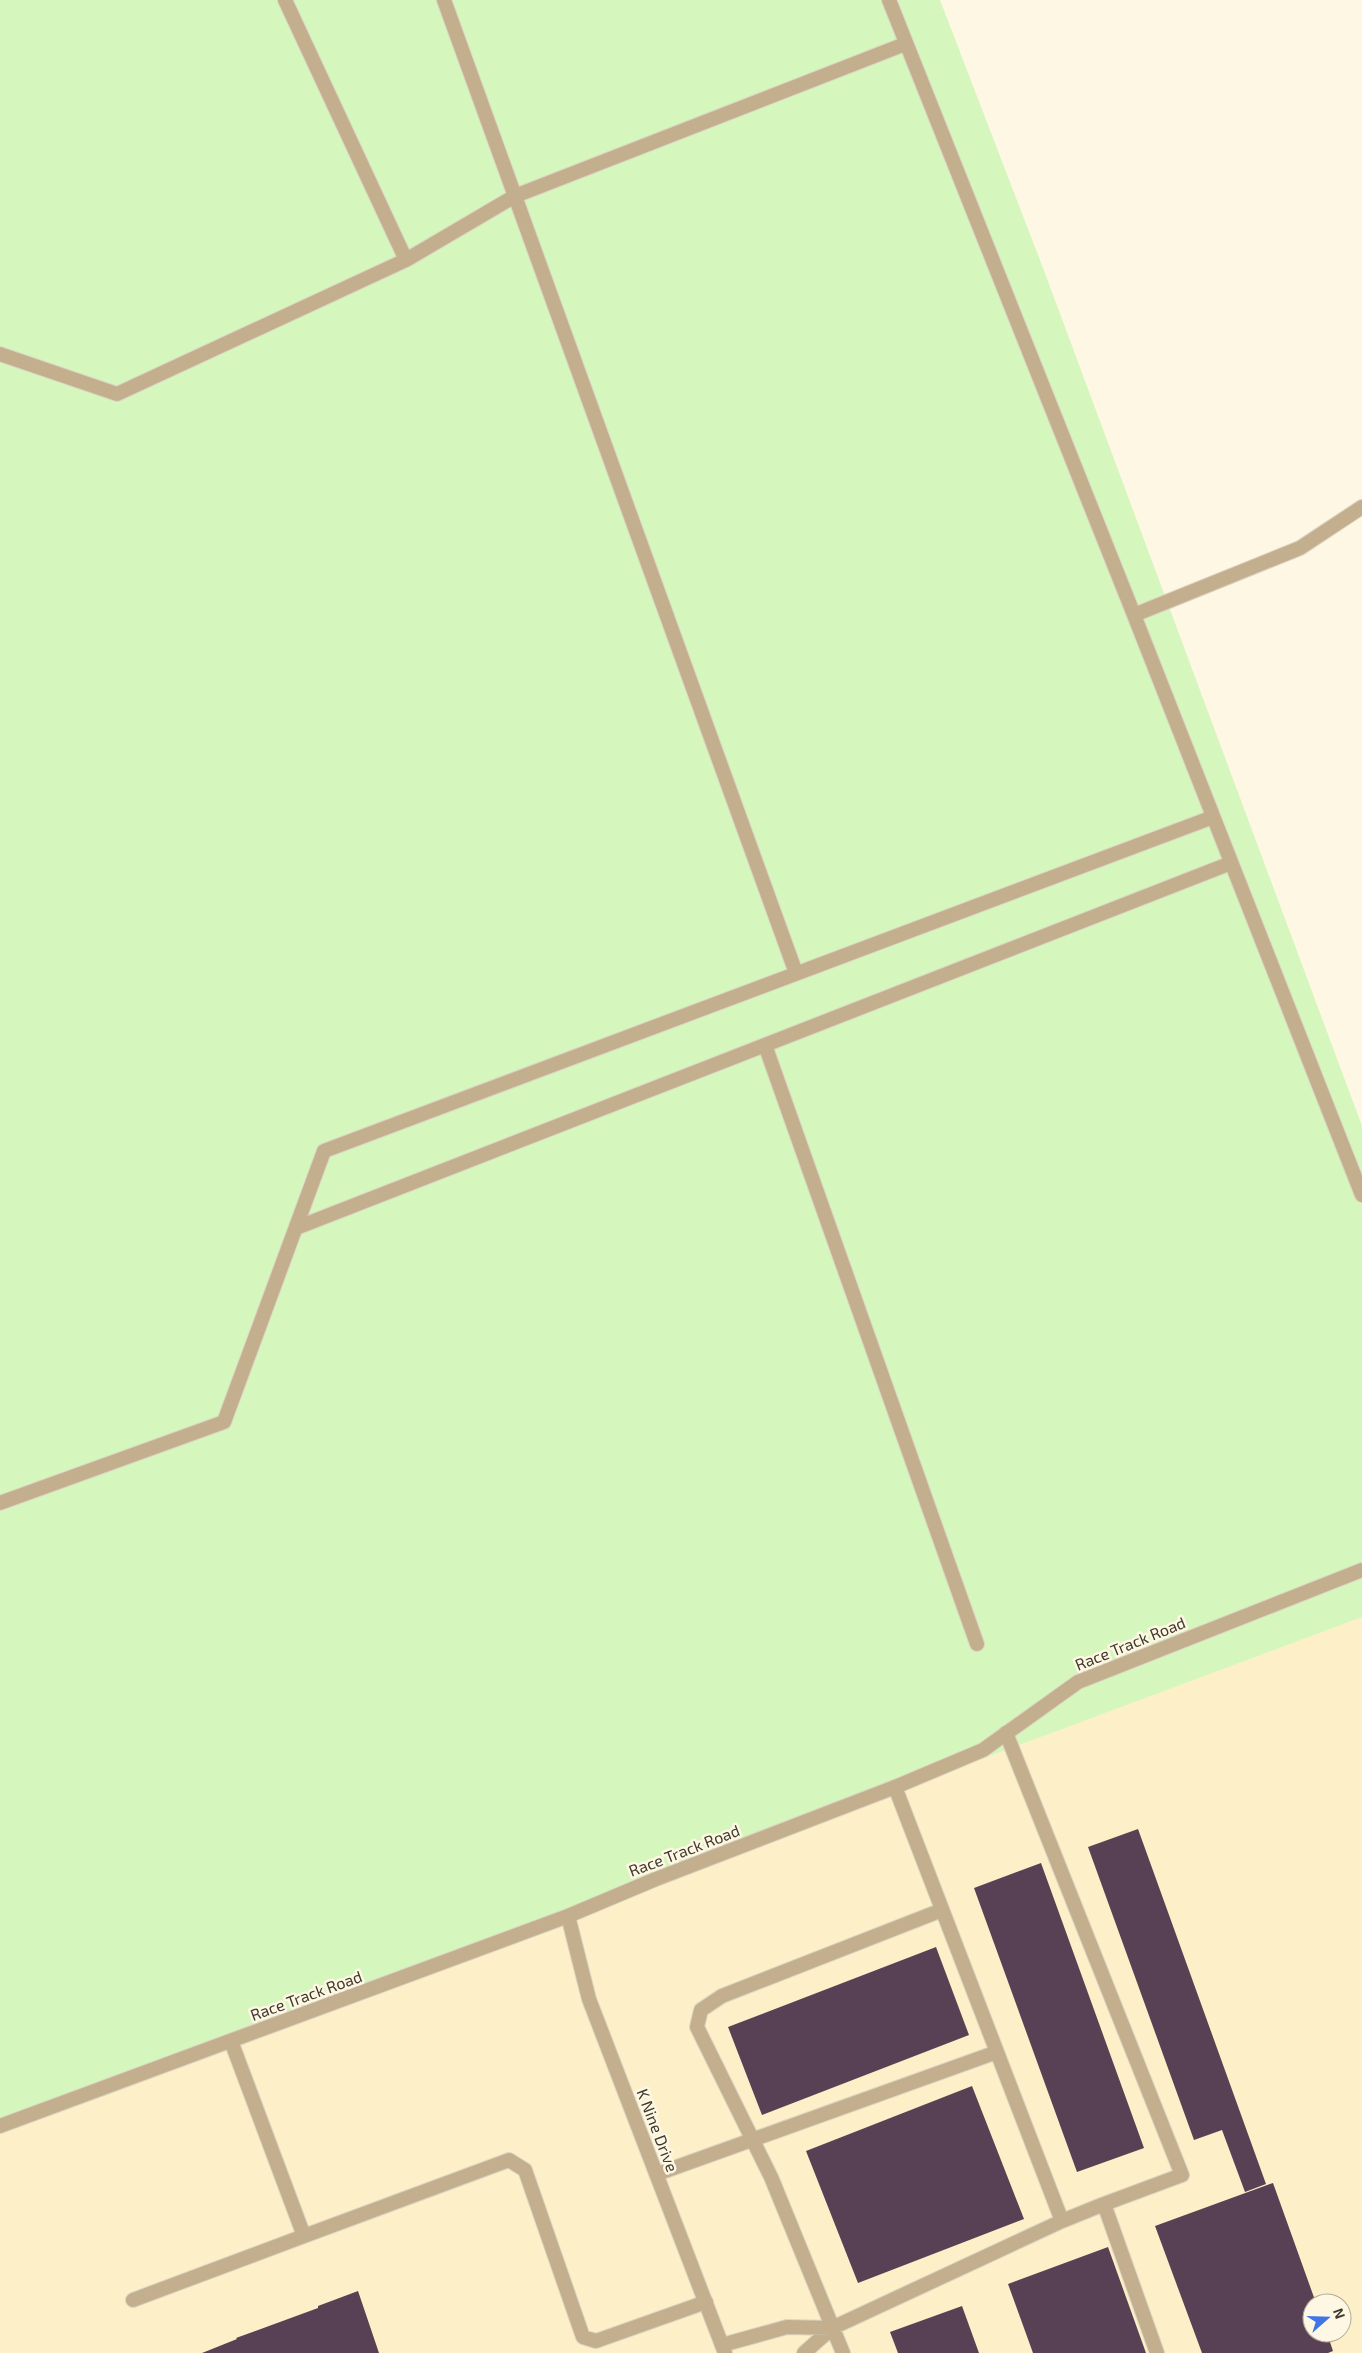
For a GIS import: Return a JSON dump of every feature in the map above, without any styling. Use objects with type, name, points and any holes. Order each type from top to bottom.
[{"type":"street","points":[[285,0],[406,260]]},
{"type":"street","points":[[444,0],[796,973]]},
{"type":"street","points":[[888,0],[1134,615],[1362,1195]]},
{"type":"street","points":[[0,354],[117,394],[406,260],[515,196],[906,44]]},
{"type":"street","points":[[1134,615],[1300,548],[1362,507]]},
{"type":"street","points":[[0,1503],[224,1422],[324,1151],[1213,817]]},
{"type":"street","points":[[296,1228],[1231,864]]},
{"type":"street","points":[[765,1045],[977,1644]]},
{"type":"street","name":"Race Track Road","points":[[0,2126],[568,1916],[656,1878],[895,1787],[983,1750],[1078,1682],[1362,1570]]},
{"type":"street","points":[[804,2353],[832,2328],[1062,2221],[1182,2175],[1006,1734]]},
{"type":"street","points":[[895,1787],[1062,2221]]},
{"type":"street","points":[[843,2353],[771,2177],[697,2027],[702,2010],[722,1996],[942,1910]]},
{"type":"street","name":"K Nine Drive","points":[[568,1916],[589,1999],[724,2349]]},
{"type":"street","points":[[231,2041],[304,2236]]},
{"type":"street","points":[[657,2174],[997,2052]]},
{"type":"street","points":[[133,2300],[509,2160],[525,2170],[583,2337],[596,2341],[706,2302]]},
{"type":"street","points":[[1104,2204],[1157,2353]]},
{"type":"street","points":[[724,2349],[786,2327],[832,2328]]},
{"type":"shaded area","points":[[1362,1617],[1362,2353],[0,2353],[0,2126]]},
{"type":"green space","points":[[0,0],[940,0],[1043,268],[1362,1126],[1362,1617],[0,2126]]},
{"type":"building","points":[[1138,1829],[1266,2184],[1245,2192],[1222,2130],[1194,2140],[1088,1847]]},
{"type":"building","points":[[1041,1863],[1144,2148],[1077,2172],[974,1888]]},
{"type":"building","points":[[936,1947],[969,2035],[762,2115],[728,2027]]},
{"type":"building","points":[[972,2086],[1024,2219],[858,2283],[806,2151]]},
{"type":"building","points":[[1273,2183],[1312,2293],[1302,2293],[1302,2343],[1330,2343],[1333,2351],[1328,2353],[1202,2353],[1155,2226]]},
{"type":"building","points":[[1108,2247],[1146,2353],[1033,2353],[1008,2284]]},
{"type":"building","points":[[358,2291],[379,2353],[202,2353],[236,2338]]},
{"type":"building","points":[[962,2306],[979,2353],[898,2353],[890,2332]]}]
